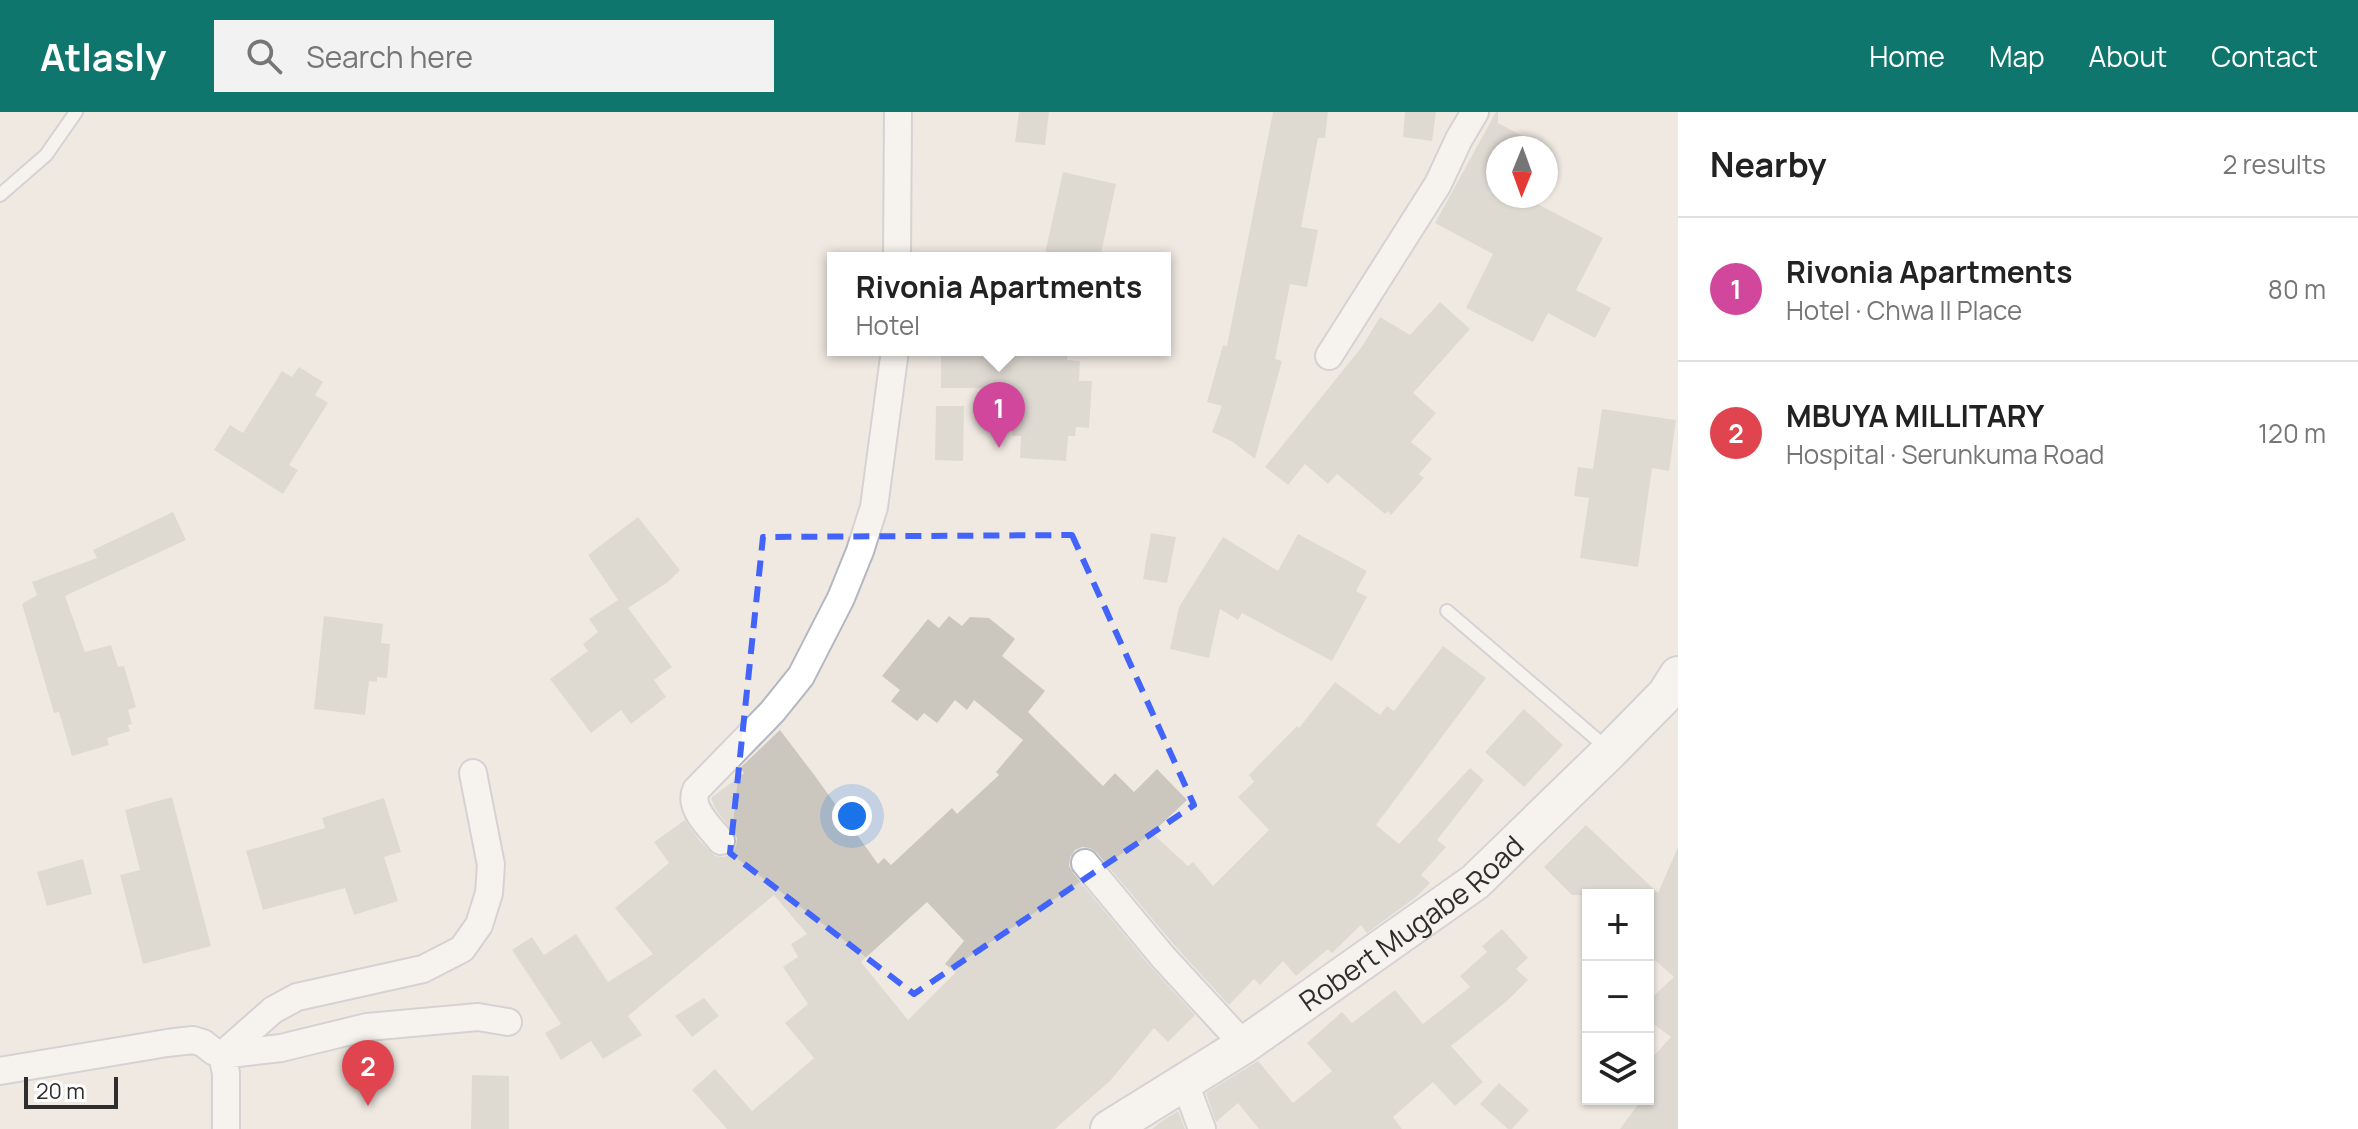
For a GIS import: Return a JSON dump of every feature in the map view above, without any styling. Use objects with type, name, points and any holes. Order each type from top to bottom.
[{"type":"street","points":[[897,252],[898,112]]},
{"type":"street","points":[[1329,356],[1438,184],[1475,112]]},
{"type":"street","points":[[721,841],[694,806],[692,798],[801,676],[841,598],[874,507],[894,356]]},
{"type":"street","name":"Robert Mugabe Road","points":[[1109,1129],[1244,1045],[1475,882],[1666,694],[1678,675]]},
{"type":"street","points":[[222,1055],[273,1010],[297,997],[423,969],[462,949],[479,925],[489,893],[491,865],[473,773]]},
{"type":"street","points":[[1085,863],[1163,957],[1244,1045]]},
{"type":"street","points":[[0,1071],[193,1040],[222,1055],[281,1048],[367,1027],[478,1017],[508,1022]]},
{"type":"street","points":[[222,1055],[226,1073],[226,1129]]},
{"type":"street","points":[[1185,1083],[1202,1129]]},
{"type":"lane","points":[[0,195],[46,155],[76,112]]},
{"type":"lane","points":[[1447,611],[1610,751]]},
{"type":"highlighted area","points":[[1072,535],[1194,805],[914,994],[730,853],[763,537]]},
{"type":"building","points":[[1019,112],[1049,112],[1045,145],[1015,142]]},
{"type":"building","points":[[1273,112],[1328,112],[1325,138],[1318,138],[1301,227],[1318,230],[1307,287],[1290,284],[1275,359],[1282,361],[1255,459],[1233,442],[1212,432],[1222,406],[1207,402],[1223,345],[1227,346]]},
{"type":"building","points":[[1405,112],[1436,112],[1432,141],[1403,137]]},
{"type":"building","points":[[1498,112],[1498,123],[1522,136],[1486,136],[1486,208],[1545,208],[1603,238],[1576,290],[1611,308],[1595,338],[1548,313],[1533,342],[1466,308],[1493,254],[1435,223]]},
{"type":"building","points":[[1063,172],[1116,184],[1101,252],[1045,252]]},
{"type":"building","points":[[1440,302],[1470,329],[1413,393],[1436,413],[1411,442],[1432,459],[1419,474],[1424,478],[1391,515],[1388,511],[1385,514],[1337,474],[1328,484],[1305,464],[1288,485],[1265,467],[1361,348],[1380,317],[1410,335]]},
{"type":"building","points":[[941,356],[1067,356],[1067,360],[1080,361],[1079,381],[1092,381],[1089,428],[1076,427],[1075,436],[1068,436],[1066,461],[1020,458],[1021,436],[1012,436],[1014,388],[941,388]]},
{"type":"building","points":[[299,367],[323,382],[315,395],[328,403],[289,465],[298,470],[283,494],[214,450],[230,425],[243,433],[282,371],[292,377]]},
{"type":"building","points":[[936,406],[964,406],[963,461],[935,460]]},
{"type":"building","points":[[1602,409],[1676,420],[1669,471],[1652,468],[1638,567],[1580,558],[1589,498],[1574,496],[1578,467],[1593,469]]},
{"type":"building","points":[[173,512],[186,540],[65,596],[85,652],[111,645],[118,667],[124,666],[136,707],[128,710],[132,724],[128,725],[130,731],[107,738],[109,745],[72,756],[59,712],[54,713],[22,604],[37,595],[32,582],[97,558],[93,550]]},
{"type":"building","points":[[638,517],[680,570],[668,582],[628,608],[672,667],[654,680],[666,697],[631,724],[621,710],[591,733],[550,679],[588,651],[583,644],[598,632],[589,619],[618,600],[588,555]]},
{"type":"building","points":[[1151,533],[1176,537],[1167,583],[1143,579]]},
{"type":"building","points":[[1298,534],[1367,571],[1356,591],[1367,597],[1332,661],[1242,613],[1238,620],[1220,609],[1209,658],[1170,649],[1179,607],[1223,537],[1278,571]]},
{"type":"building","points":[[324,616],[383,624],[381,643],[390,644],[387,678],[377,677],[377,682],[369,681],[365,715],[314,709]]},
{"type":"building","points":[[949,616],[962,626],[970,617],[989,618],[1015,639],[1002,656],[1045,691],[1028,712],[1103,786],[1115,773],[1134,792],[1157,769],[1187,800],[1152,833],[1188,866],[1193,862],[1213,886],[1269,830],[1238,797],[1254,782],[1249,775],[1297,726],[1299,728],[1335,682],[1380,715],[1387,706],[1394,711],[1443,646],[1486,678],[1376,825],[1399,844],[1470,768],[1484,780],[1437,840],[1446,847],[1421,875],[1430,883],[1416,897],[1367,933],[1361,925],[1332,953],[1328,949],[1296,976],[1283,961],[1260,985],[1254,979],[1229,1005],[1097,853],[1090,848],[1075,850],[1069,866],[1073,873],[1195,1015],[1168,1042],[1154,1028],[1110,1081],[1055,1129],[727,1129],[692,1090],[715,1069],[752,1111],[814,1058],[785,1023],[808,1004],[783,967],[798,957],[791,944],[807,934],[774,895],[628,1016],[642,1035],[603,1059],[591,1041],[561,1060],[545,1033],[561,1024],[512,950],[532,937],[544,955],[576,934],[608,982],[653,954],[615,908],[669,863],[654,842],[685,820],[715,856],[724,857],[732,853],[737,838],[711,798],[744,773],[740,768],[780,730],[878,864],[884,858],[891,865],[952,808],[957,814],[999,775],[996,772],[1023,740],[974,700],[967,710],[955,700],[937,723],[924,713],[917,721],[891,701],[900,690],[882,676],[928,619],[939,628]],"holes":[[[927,902],[964,941],[945,964],[956,972],[908,1020],[861,962]]]},
{"type":"building","points":[[1524,709],[1563,745],[1524,787],[1485,752]]},
{"type":"building","points":[[172,797],[211,946],[143,964],[120,875],[140,870],[125,810]]},
{"type":"building","points":[[384,798],[401,852],[384,857],[398,901],[354,915],[345,888],[263,910],[246,851],[325,828],[322,818]]},
{"type":"building","points":[[1586,825],[1654,889],[1582,889],[1582,895],[1572,895],[1544,867]]},
{"type":"building","points":[[1678,847],[1678,1129],[1620,1129],[1638,1105],[1654,1105],[1654,1055],[1671,1037],[1654,1024],[1654,995],[1674,977],[1654,959],[1654,889],[1658,893]]},
{"type":"building","points":[[83,859],[92,894],[47,906],[37,872]]},
{"type":"building","points":[[1502,929],[1528,958],[1516,969],[1528,980],[1451,1046],[1483,1082],[1455,1106],[1433,1082],[1393,1117],[1402,1129],[1259,1129],[1238,1103],[1216,1122],[1206,1093],[1258,1061],[1293,1103],[1332,1071],[1307,1043],[1342,1012],[1352,1023],[1395,990],[1423,1024],[1470,987],[1460,976],[1487,952],[1482,946]]},
{"type":"building","points":[[704,998],[719,1016],[692,1037],[675,1016]]},
{"type":"building","points":[[472,1075],[509,1076],[509,1129],[471,1129]]},
{"type":"building","points":[[1499,1083],[1529,1110],[1512,1129],[1508,1129],[1480,1104]]},
{"type":"building","points":[[1178,1111],[1185,1129],[1152,1129],[1165,1119]]},
{"type":"place","name":"Rivonia Apartments","points":[[999,448]]},
{"type":"place","name":"MBUYA MILLITARY","points":[[368,1106]]}]
